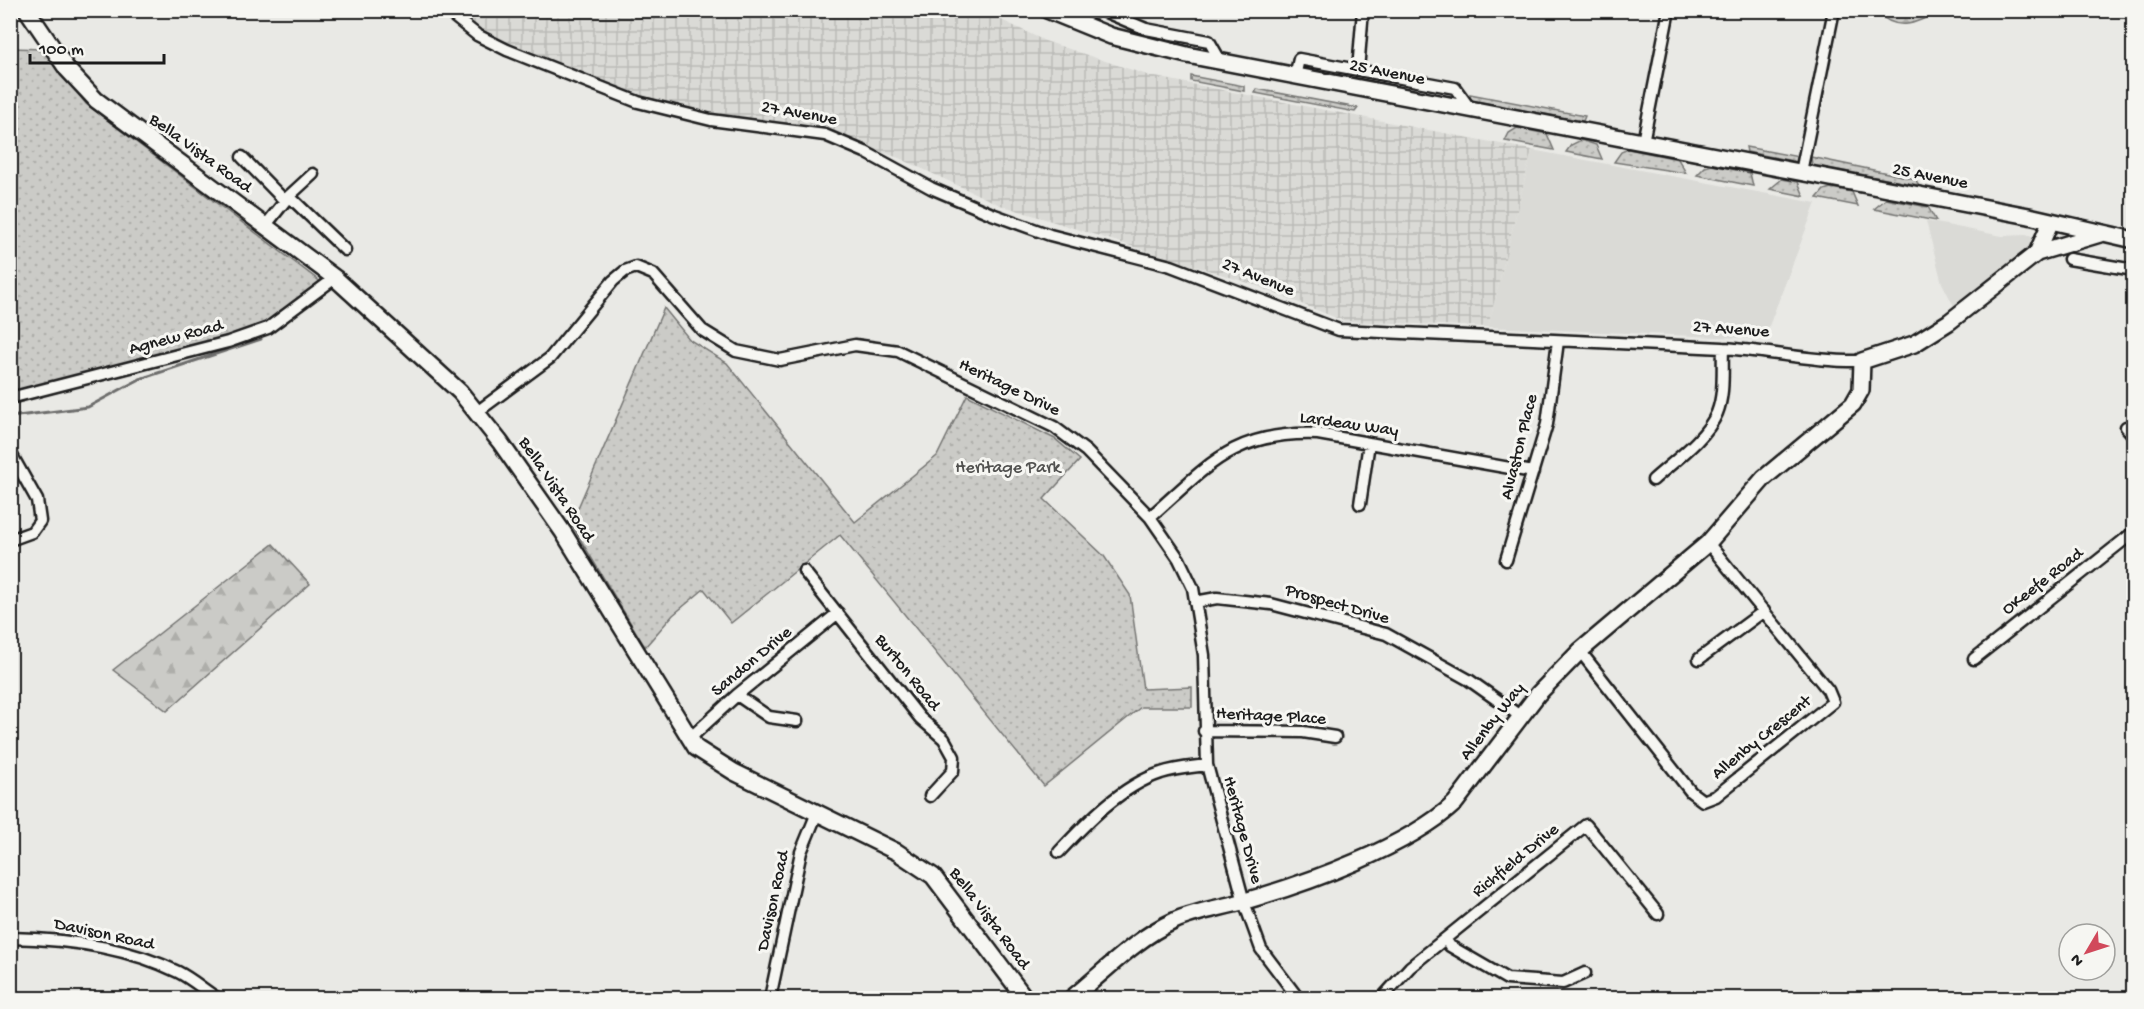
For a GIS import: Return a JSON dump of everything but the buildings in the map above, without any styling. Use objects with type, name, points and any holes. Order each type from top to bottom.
[{"type":"street","name":"Bella Vista Road","points":[[27,10],[67,69],[96,100],[335,278],[442,374],[477,412],[563,532],[689,738],[711,759],[897,852],[933,876],[951,896],[1025,999]]},
{"type":"street","name":"27 Avenue","points":[[446,10],[477,35],[507,50],[638,102],[711,120],[825,135],[865,152],[932,189],[992,214],[1050,235],[1171,266],[1339,330],[1723,348],[1774,352],[1825,360],[1862,361],[1914,344],[1949,322],[2037,253],[2051,221]]},
{"type":"street","name":"25 Avenue","points":[[1047,10],[1126,40],[1221,62],[1801,172],[2051,221],[2133,240]]},
{"type":"street","points":[[1101,10],[1146,29],[1209,42],[1221,62]]},
{"type":"street","name":"25 Avenue","points":[[1358,70],[1363,10]]},
{"type":"street","points":[[1643,142],[1669,10]]},
{"type":"street","points":[[1801,172],[1834,10]]},
{"type":"street","name":"25 Avenue","points":[[1294,76],[1299,58],[1455,88],[1471,110]]},
{"type":"street","points":[[242,157],[345,250]]},
{"type":"street","points":[[266,225],[287,199],[313,174]]},
{"type":"street","points":[[2037,253],[2103,234]]},
{"type":"street","points":[[2069,259],[2133,270]]},
{"type":"street","name":"Heritage Drive","points":[[477,412],[550,358],[619,275],[630,268],[643,268],[653,274],[702,330],[736,351],[755,357],[780,360],[855,345],[898,351],[1044,422],[1086,451],[1150,517],[1179,559],[1192,588],[1204,655],[1204,731],[1207,765],[1244,902],[1261,949],[1298,999]]},
{"type":"street","name":"Agnew Road","points":[[10,398],[228,342],[268,328],[335,278]]},
{"type":"street","name":"Alvaston Place","points":[[1506,560],[1547,424],[1558,341]]},
{"type":"street","points":[[1653,480],[1708,428],[1717,412],[1722,390],[1723,348]]},
{"type":"street","name":"Allenby Way","points":[[1072,999],[1156,931],[1175,920],[1307,882],[1406,838],[1440,817],[1455,803],[1520,716],[1580,651],[1708,543],[1764,478],[1853,404],[1861,390],[1862,361]]},
{"type":"street","name":"Lardeau Way","points":[[1150,517],[1214,460],[1251,440],[1294,433],[1318,434],[1533,472]]},
{"type":"street","points":[[1360,504],[1370,443]]},
{"type":"street","points":[[10,452],[37,500],[40,521],[32,532],[10,540]]},
{"type":"street","name":"OKeefe Road","points":[[1974,659],[2133,532]]},
{"type":"street","name":"Allenby Crescent","points":[[1580,651],[1691,792],[1703,801],[1716,796],[1833,702],[1828,690],[1708,543]]},
{"type":"street","name":"Burton Road","points":[[804,571],[920,717],[944,739],[954,758],[953,771],[930,796]]},
{"type":"street","name":"Prospect Drive","points":[[1195,602],[1217,598],[1271,604],[1386,634],[1469,680],[1520,716]]},
{"type":"street","points":[[1699,659],[1764,611]]},
{"type":"street","name":"Sandon Drive","points":[[689,738],[737,695],[838,613]]},
{"type":"street","points":[[737,695],[769,717],[797,721]]},
{"type":"street","name":"Heritage Place","points":[[1204,731],[1303,732],[1335,737]]},
{"type":"street","points":[[1059,852],[1084,825],[1133,787],[1161,772],[1207,765]]},
{"type":"street","name":"Davison Road","points":[[770,999],[801,852],[817,813]]},
{"type":"street","name":"Richfield Drive","points":[[1382,999],[1410,967],[1586,825],[1658,914]]},
{"type":"street","name":"Davison Road","points":[[10,938],[42,938],[96,946],[149,959],[181,973],[217,999]]},
{"type":"street","points":[[1446,940],[1450,946],[1490,972],[1507,980],[1563,983],[1585,974]]},
{"type":"shaded area","points":[[454,11],[983,11],[1045,41],[1150,76],[1532,150],[1488,327],[1344,321],[1252,284],[1000,205],[899,158],[819,130],[709,117],[638,100],[478,32]]},
{"type":"shaded area","points":[[1532,150],[1816,203],[1764,339],[1488,327]]},
{"type":"shaded area","points":[[1926,221],[2002,236],[2026,235],[2032,237],[2031,245],[2029,250],[1957,312],[1942,283]]},
{"type":"green space","points":[[1875,11],[1939,11],[1914,23],[1899,24],[1883,18]]},
{"type":"green space","points":[[11,48],[43,49],[86,104],[326,286],[266,325],[11,398]]},
{"type":"green space","points":[[1191,76],[1244,86],[1244,91],[1191,81]]},
{"type":"green space","points":[[1257,89],[1358,108],[1355,112],[1255,93]]},
{"type":"green space","points":[[1470,94],[1585,116],[1583,121],[1470,100]]},
{"type":"green space","points":[[1517,128],[1547,134],[1554,150],[1505,141],[1509,133]]},
{"type":"green space","points":[[1581,140],[1596,145],[1602,159],[1566,152],[1571,145]]},
{"type":"green space","points":[[1746,147],[1799,157],[1798,162],[1747,152]]},
{"type":"green space","points":[[1628,149],[1678,159],[1686,173],[1614,162],[1621,152]]},
{"type":"green space","points":[[1811,157],[1916,179],[1918,185],[1812,165]]},
{"type":"green space","points":[[1712,165],[1750,173],[1753,186],[1697,175],[1705,167]]},
{"type":"green space","points":[[1782,179],[1798,182],[1804,196],[1770,189]]},
{"type":"green space","points":[[1831,188],[1852,192],[1858,206],[1817,198],[1824,190]]},
{"type":"green space","points":[[1886,199],[1928,207],[1936,221],[1874,209]]},
{"type":"green space","name":"Heritage Park","points":[[664,308],[690,340],[727,363],[855,522],[937,456],[967,395],[1055,439],[1080,460],[1044,499],[1104,556],[1130,595],[1143,689],[1192,687],[1192,707],[1141,707],[1044,786],[840,535],[731,623],[704,589],[673,615],[645,647],[571,524]]},
{"type":"green space","points":[[273,544],[310,584],[167,711],[113,670]]},
{"type":"waterway","points":[[10,417],[88,407],[140,379],[261,339]]}]
